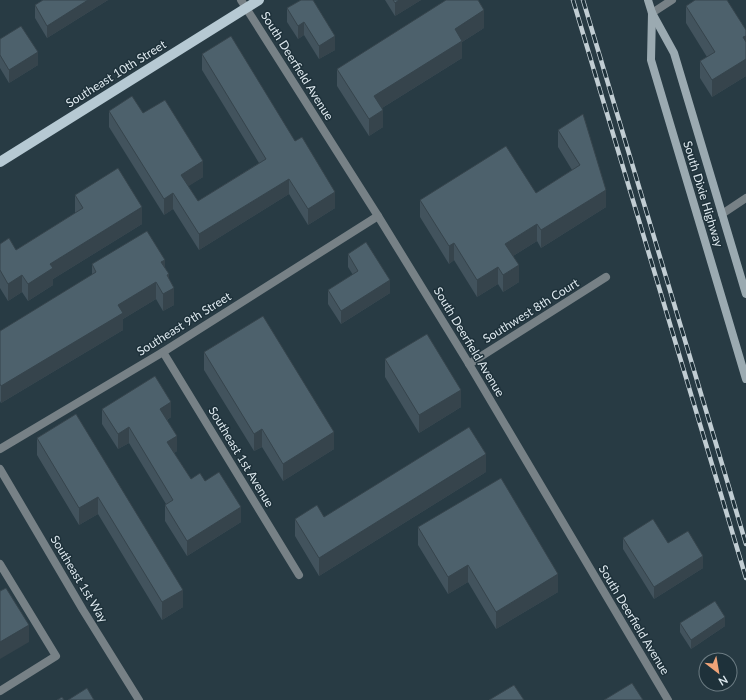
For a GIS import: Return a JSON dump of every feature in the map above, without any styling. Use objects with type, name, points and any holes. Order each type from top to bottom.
[{"type":"main road","name":"Southeast 10th Street","points":[[0,162],[244,4],[259,0]]},
{"type":"main road","name":"South Dixie Highway","points":[[648,0],[652,13],[674,53],[746,294]]},
{"type":"main road","name":"South Dixie Highway","points":[[652,13],[651,60],[746,379]]},
{"type":"street","points":[[652,13],[672,0]]},
{"type":"street","name":"South Deerfield Avenue","points":[[244,4],[378,216],[668,700]]},
{"type":"street","points":[[722,214],[746,198]]},
{"type":"street","name":"Southeast 9th Street","points":[[0,449],[163,352],[378,216]]},
{"type":"street","name":"Southwest 8th Court","points":[[468,364],[606,277]]},
{"type":"street","name":"Southeast 1st Avenue","points":[[163,352],[299,575]]},
{"type":"street","name":"Southeast 1st Way","points":[[0,469],[83,610],[139,700]]},
{"type":"street","points":[[0,564],[56,656],[0,692]]},
{"type":"building","points":[[43,0],[88,0],[47,26],[35,5]]},
{"type":"building","points":[[301,0],[313,0],[335,36],[319,46],[304,22],[298,26],[287,8]]},
{"type":"building","points":[[446,0],[478,0],[484,10],[455,29],[462,41],[374,96],[383,110],[369,119],[337,69]]},
{"type":"building","points":[[695,0],[727,0],[746,30],[746,36],[743,37],[746,42],[746,59],[712,80],[700,61],[715,52],[686,6]]},
{"type":"building","points":[[21,26],[38,52],[9,70],[0,55],[0,39]]},
{"type":"building","points":[[231,36],[295,141],[302,137],[335,192],[308,209],[289,179],[199,234],[173,193],[164,199],[109,111],[132,96],[143,113],[165,100],[203,161],[181,175],[198,201],[266,159],[202,54]]},
{"type":"building","points":[[583,114],[606,190],[541,230],[537,224],[505,244],[519,265],[503,275],[498,267],[477,280],[454,243],[449,246],[420,200],[506,146],[536,193],[580,165],[558,130]]},
{"type":"building","points":[[118,168],[142,207],[50,264],[53,268],[28,284],[22,275],[8,284],[0,270],[0,244],[9,238],[16,250],[83,208],[75,195]]},
{"type":"building","points":[[147,231],[165,260],[161,262],[169,274],[167,275],[174,288],[163,294],[156,282],[118,305],[123,313],[1,386],[0,331],[96,272],[92,264]]},
{"type":"building","points":[[366,242],[390,280],[341,311],[328,290],[358,271],[348,254]]},
{"type":"building","points":[[263,316],[334,432],[283,464],[262,429],[254,434],[204,352]]},
{"type":"building","points":[[427,334],[461,390],[419,415],[385,359]]},
{"type":"building","points":[[155,376],[171,402],[160,409],[177,436],[167,442],[191,479],[200,473],[205,481],[219,472],[241,507],[187,541],[165,505],[173,500],[129,427],[118,434],[102,409]]},
{"type":"building","points":[[76,414],[183,590],[162,602],[98,497],[79,508],[37,438]]},
{"type":"building","points":[[469,427],[486,454],[319,558],[295,519],[317,505],[324,517]]},
{"type":"building","points":[[501,478],[558,574],[496,612],[468,565],[448,577],[418,527]]},
{"type":"building","points":[[653,519],[668,543],[688,531],[703,556],[654,587],[623,538]]},
{"type":"building","points":[[6,588],[29,625],[0,642],[0,591]]},
{"type":"building","points":[[715,601],[725,617],[691,640],[680,623]]},
{"type":"building","points":[[632,683],[643,700],[604,700]]},
{"type":"building","points":[[514,685],[524,700],[489,700]]},
{"type":"building","points":[[87,688],[94,700],[68,700]]},
{"type":"building","points":[[62,697],[64,700],[57,700]]},
{"type":"railway","points":[[573,0],[746,578]]},
{"type":"railway","points":[[583,0],[746,544]]}]
